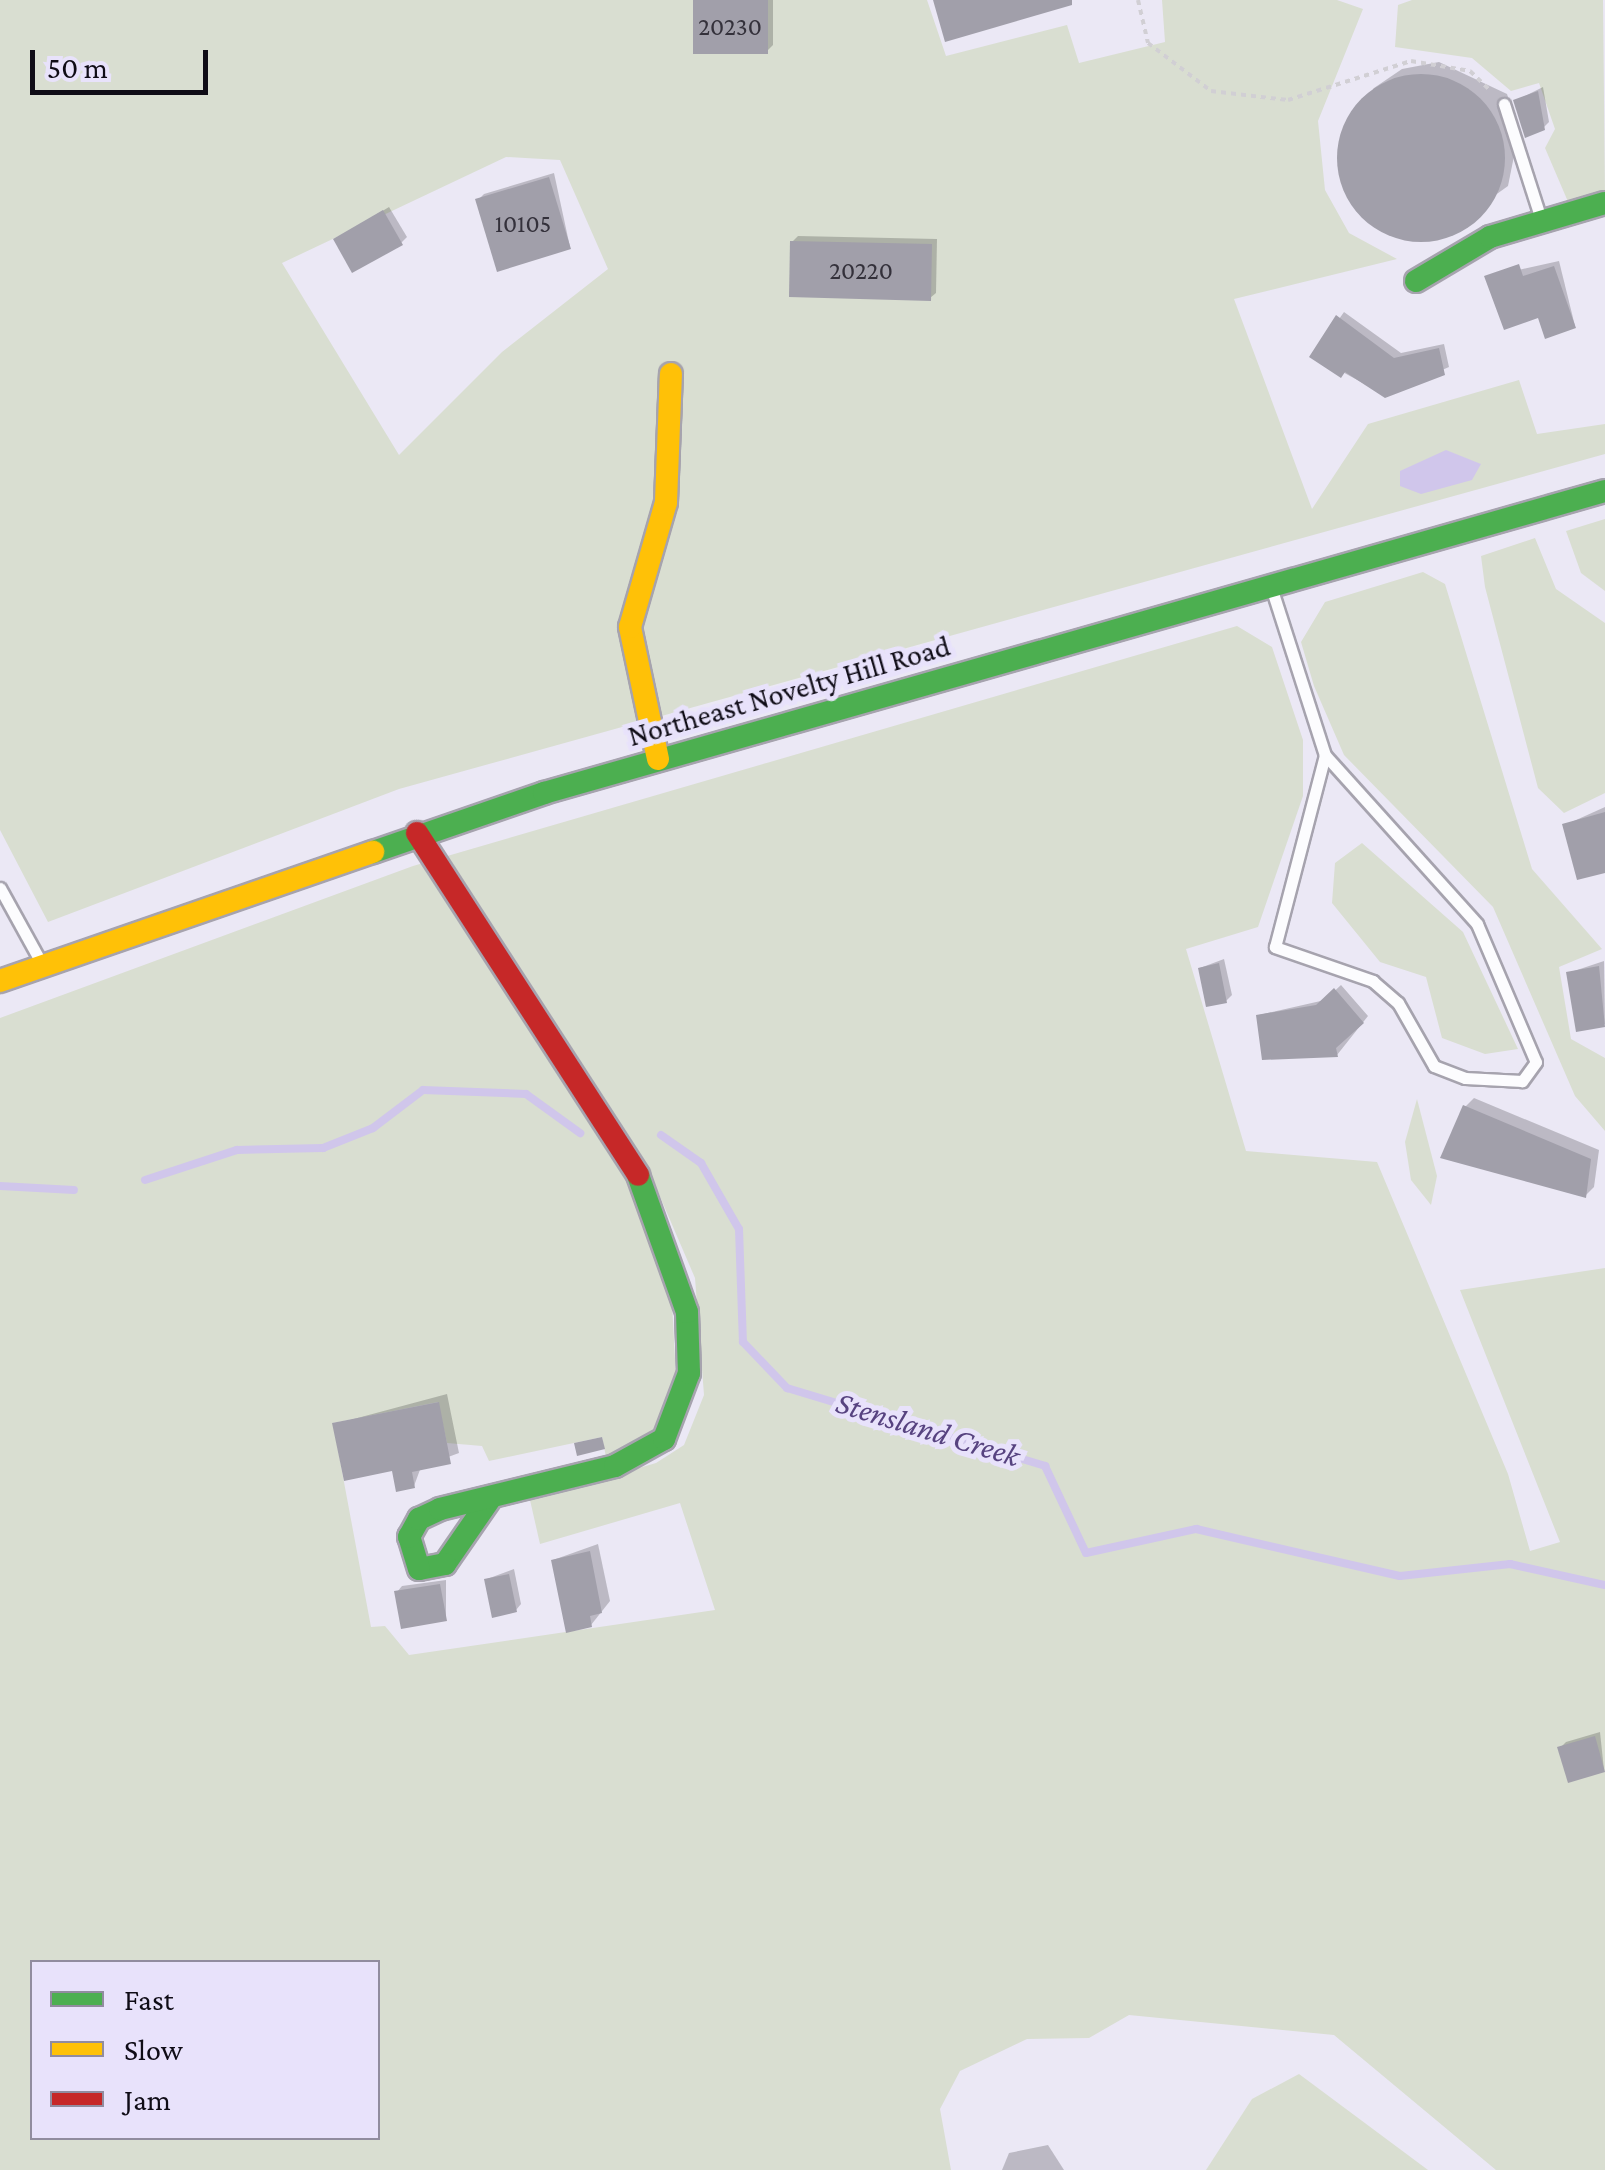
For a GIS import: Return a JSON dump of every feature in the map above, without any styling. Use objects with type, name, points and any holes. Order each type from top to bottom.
[{"type":"main road","points":[[1416,281],[1490,237],[1605,203]]},
{"type":"main road","points":[[658,759],[630,627],[666,502],[671,374]]},
{"type":"main road","name":"Northeast Novelty Hill Road","points":[[0,981],[417,833],[658,759],[1605,491]]},
{"type":"main road","points":[[417,833],[622,1139],[662,1224],[687,1312],[689,1374],[664,1439],[615,1466],[490,1499]]},
{"type":"lane","points":[[1504,104],[1542,221]]},
{"type":"lane","points":[[1272,586],[1324,755],[1477,924],[1536,1062],[1522,1081],[1464,1078],[1434,1066],[1398,1004],[1373,981],[1275,948],[1324,755]]},
{"type":"lane","points":[[0,888],[44,966]]},
{"type":"path","points":[[1138,0],[1148,44],[1210,91],[1288,100],[1410,61],[1470,70],[1504,104]]},
{"type":"shaded area","points":[[0,0],[927,0],[946,56],[1067,25],[1079,63],[1165,42],[1162,0],[1337,0],[1363,9],[1318,121],[1325,190],[1349,233],[1397,259],[1234,299],[1312,509],[1368,424],[1519,380],[1537,434],[1605,424],[1605,454],[399,789],[48,922],[0,830]],"holes":[[[506,157],[560,160],[608,269],[502,352],[399,455],[282,263]]]},
{"type":"shaded area","points":[[1412,0],[1603,0],[1605,195],[1569,204],[1545,148],[1555,129],[1539,83],[1511,91],[1472,58],[1395,47],[1398,5]]},
{"type":"shaded area","points":[[1446,450],[1481,464],[1472,480],[1421,494],[1400,486],[1400,471]]},
{"type":"shaded area","points":[[1605,519],[1605,591],[1581,573],[1566,531]]},
{"type":"shaded area","points":[[1535,538],[1556,589],[1605,623],[1605,793],[1564,813],[1538,788],[1485,587],[1481,556]]},
{"type":"shaded area","points":[[1423,572],[1445,584],[1532,869],[1602,949],[1559,967],[1571,1039],[1605,1058],[1605,1131],[1575,1096],[1493,907],[1344,755],[1314,686],[1301,642],[1325,602]]},
{"type":"shaded area","points":[[1237,626],[1272,647],[1303,740],[1303,796],[1258,927],[1186,949],[1246,1151],[1377,1162],[1508,1474],[1530,1551],[1560,1542],[1460,1290],[1605,1268],[1605,2170],[1496,2170],[1334,2035],[1129,2015],[1089,2038],[1027,2039],[960,2071],[940,2109],[951,2170],[0,2170],[0,1018],[413,866]],"holes":[[[646,1164],[695,1278],[704,1395],[684,1445],[656,1463],[530,1500],[540,1544],[680,1503],[715,1610],[409,1655],[385,1626],[371,1627],[333,1423],[438,1402],[447,1443],[482,1446],[489,1461],[602,1437],[606,1457],[654,1430],[677,1397],[670,1265]]]},
{"type":"shaded area","points":[[1362,843],[1463,932],[1518,1049],[1485,1054],[1442,1038],[1426,977],[1380,962],[1332,903],[1335,863]]},
{"type":"shaded area","points":[[1417,1099],[1437,1176],[1431,1205],[1411,1180],[1405,1142]]},
{"type":"shaded area","points":[[1299,2074],[1428,2170],[1206,2170],[1252,2099]]},
{"type":"building","points":[[693,0],[768,0],[768,54],[693,54]]},
{"type":"building","points":[[933,0],[1072,0],[1072,5],[945,42]]},
{"type":"building","points":[[1421,74],[1453,80],[1480,99],[1499,126],[1505,158],[1499,190],[1480,217],[1453,236],[1421,242],[1389,236],[1362,217],[1343,190],[1337,158],[1343,126],[1362,99],[1389,80]]},
{"type":"building","points":[[1538,91],[1545,130],[1525,138],[1513,100]]},
{"type":"building","points":[[549,177],[571,249],[497,272],[475,199]]},
{"type":"building","points":[[383,210],[403,245],[352,273],[333,239]]},
{"type":"building","points":[[790,241],[932,244],[931,301],[789,297]]},
{"type":"building","points":[[1519,264],[1523,276],[1554,266],[1576,328],[1545,339],[1538,318],[1504,330],[1484,276]]},
{"type":"building","points":[[1336,315],[1394,358],[1439,348],[1445,375],[1385,398],[1345,372],[1341,378],[1309,357]]},
{"type":"building","points":[[1605,812],[1605,873],[1577,880],[1562,824]]},
{"type":"building","points":[[1219,963],[1227,1003],[1206,1007],[1198,968]]},
{"type":"building","points":[[1599,966],[1605,1027],[1576,1032],[1566,972]]},
{"type":"building","points":[[1334,988],[1364,1023],[1336,1048],[1338,1057],[1262,1060],[1256,1015],[1316,1005]]},
{"type":"building","points":[[1463,1105],[1591,1159],[1586,1198],[1440,1158]]},
{"type":"building","points":[[439,1402],[451,1464],[412,1472],[415,1488],[396,1492],[392,1471],[344,1481],[332,1423]]},
{"type":"building","points":[[602,1437],[605,1449],[577,1456],[574,1443]]},
{"type":"building","points":[[590,1551],[602,1613],[590,1616],[592,1627],[566,1633],[551,1560]]},
{"type":"building","points":[[509,1574],[517,1612],[492,1618],[484,1579]]},
{"type":"building","points":[[440,1584],[447,1621],[401,1629],[394,1591]]},
{"type":"building","points":[[1595,1736],[1605,1772],[1568,1783],[1557,1747]]},
{"type":"waterway","name":"Stensland Creek","points":[[145,1180],[237,1150],[323,1148],[373,1128],[423,1090],[526,1094],[580,1133]]},
{"type":"waterway","name":"Stensland Creek","points":[[661,1135],[701,1163],[739,1229],[743,1342],[787,1388],[1045,1466],[1086,1553],[1196,1529],[1400,1576],[1510,1564],[1605,1585]]},
{"type":"waterway","name":"Stensland Creek","points":[[0,1186],[74,1190]]},
{"type":"traffic: fast","points":[[1416,281],[1490,237],[1605,203]]},
{"type":"traffic: fast","points":[[373,852],[544,793],[1605,491]]},
{"type":"traffic: fast","points":[[490,1499],[445,1564],[419,1569],[409,1537],[419,1519],[440,1509],[615,1466],[664,1439],[689,1373],[687,1312],[638,1175]]},
{"type":"traffic: slow","points":[[658,759],[630,627],[666,502],[671,374]]},
{"type":"traffic: slow","points":[[0,981],[373,852]]},
{"type":"traffic: jam","points":[[417,833],[638,1175]]}]
